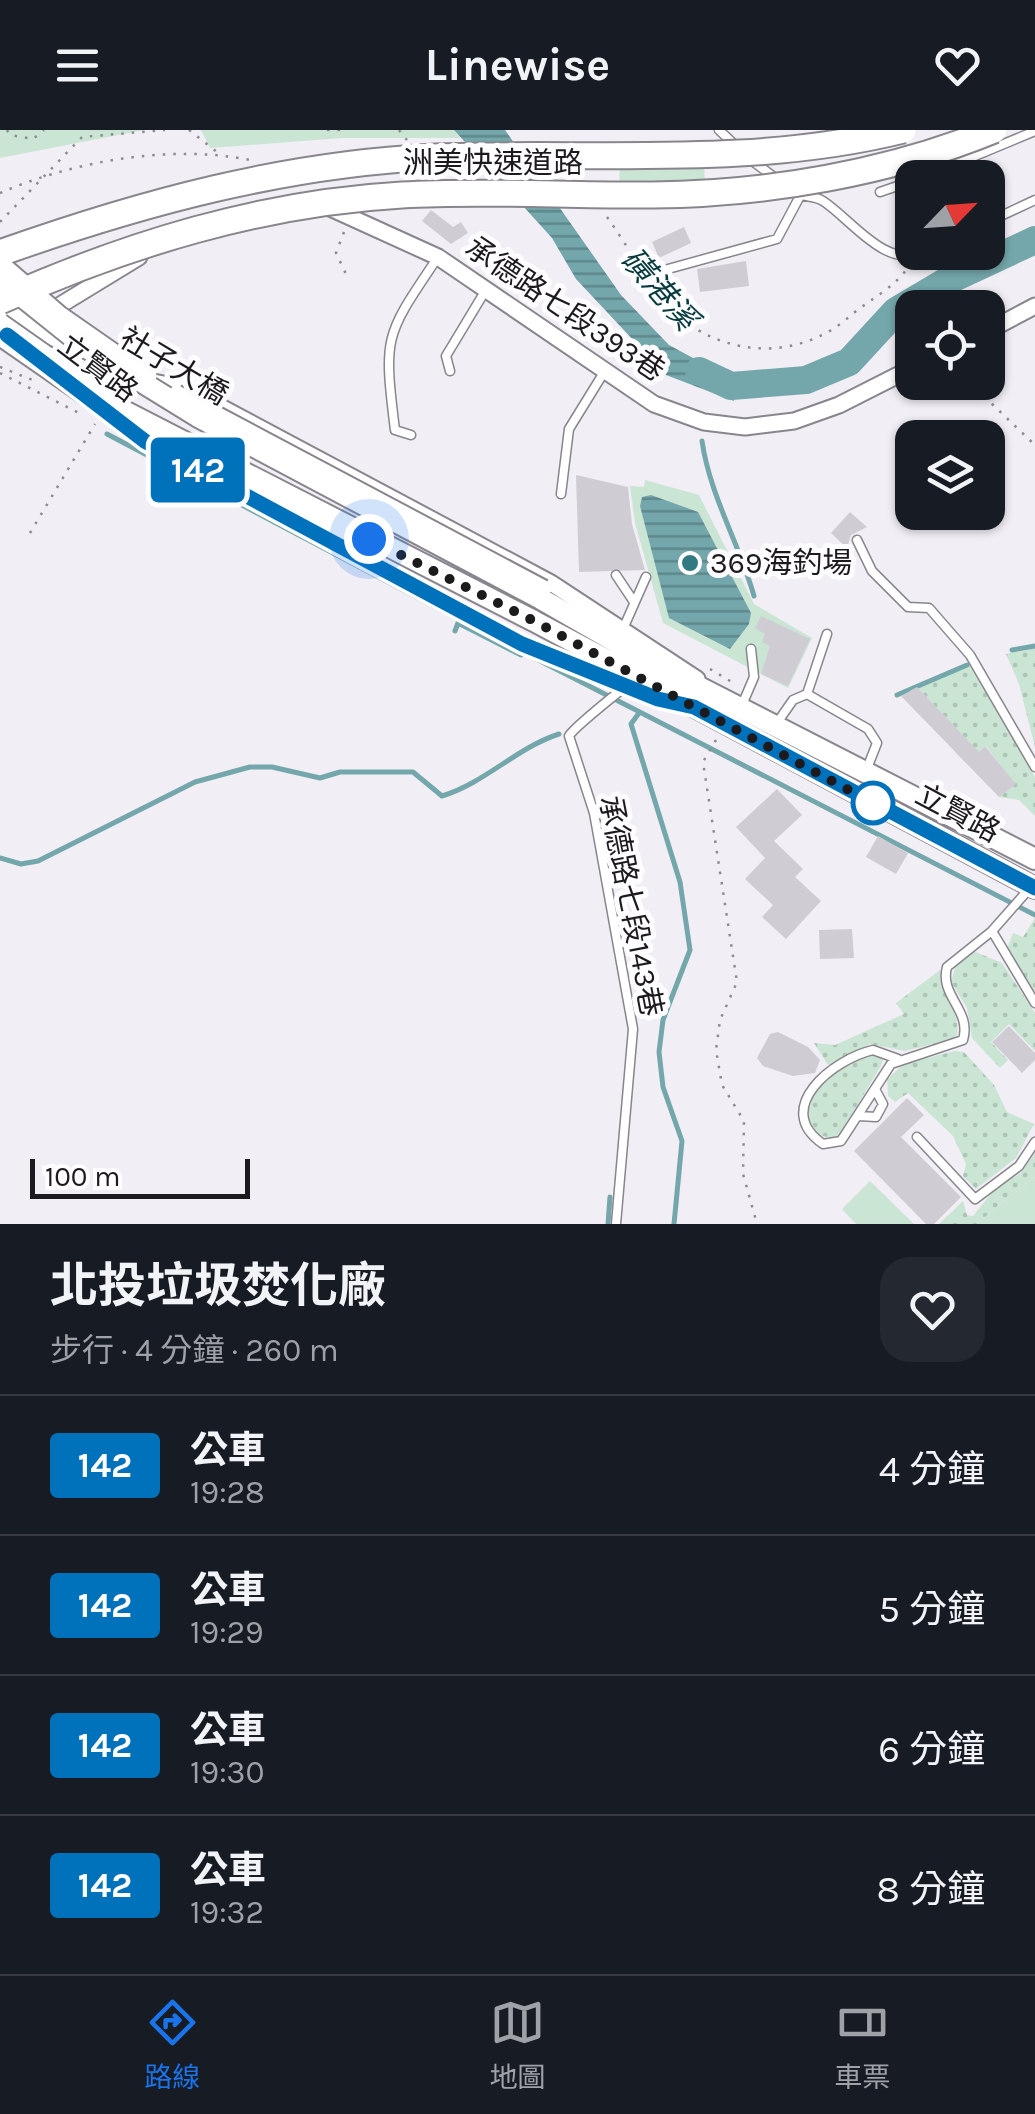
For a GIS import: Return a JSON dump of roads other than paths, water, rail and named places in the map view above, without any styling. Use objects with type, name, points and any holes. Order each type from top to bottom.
[{"type":"highway","name":"洲美快速道路","points":[[0,253],[169,198],[341,164],[436,157],[721,155],[866,139],[904,130]]},
{"type":"highway","name":"洲美快速道路","points":[[0,301],[146,244],[222,220],[304,204],[402,194],[656,195],[762,187],[890,164],[994,130]]},
{"type":"street","name":"承德路七段393巷","points":[[6,328],[136,259],[284,218],[360,218],[438,257],[654,404],[704,422],[745,427],[809,416],[895,376]]},
{"type":"street","points":[[0,262],[60,314],[149,376],[543,593]]},
{"type":"street","name":"社子大橋","points":[[0,279],[85,347],[200,418],[543,593]]},
{"type":"street","points":[[1005,321],[1035,306]]},
{"type":"street","name":"立賢路","points":[[6,328],[128,377],[185,388],[551,583],[656,665],[742,705],[1035,860]]},
{"type":"street","name":"立賢路","points":[[6,328],[146,442],[522,644],[626,686],[694,707]]},
{"type":"street","name":"社子大橋","points":[[6,328],[122,410],[433,573],[532,620]]},
{"type":"street","points":[[104,410],[112,389],[128,377]]},
{"type":"street","name":"立賢路","points":[[543,593],[617,633]]},
{"type":"street","name":"立賢路","points":[[532,620],[1033,887]]},
{"type":"street","points":[[843,787],[860,768]]},
{"type":"lane","points":[[720,130],[800,196],[819,198],[888,252],[895,253]]},
{"type":"lane","points":[[966,160],[1035,132]]},
{"type":"lane","points":[[880,192],[895,186]]},
{"type":"lane","points":[[668,269],[776,240],[800,196]]},
{"type":"lane","points":[[1005,214],[1035,200]]},
{"type":"lane","points":[[412,435],[395,430],[386,359],[392,326],[438,257]]},
{"type":"lane","points":[[450,371],[446,356],[487,288]]},
{"type":"lane","points":[[561,494],[568,429],[606,368]]},
{"type":"lane","points":[[856,540],[872,571],[908,607],[928,608],[970,655],[1035,767]]},
{"type":"lane","points":[[616,575],[634,602]]},
{"type":"lane","points":[[617,633],[646,577]]},
{"type":"lane","points":[[776,724],[793,700],[807,694],[828,634]]},
{"type":"lane","points":[[742,705],[754,678],[751,649]]},
{"type":"lane","name":"承德路七段143巷","points":[[616,1224],[633,1028],[602,876],[594,814],[569,736],[573,726],[600,712],[626,686]]},
{"type":"lane","points":[[807,694],[868,730],[877,743],[860,768]]},
{"type":"lane","points":[[898,1059],[873,1050],[844,1061],[806,1094],[804,1123],[823,1144],[841,1141],[876,1091],[883,1073],[898,1059],[962,1040],[966,1030],[961,1008],[948,991],[945,976],[954,960],[992,931],[1033,887]]},
{"type":"lane","points":[[992,931],[1035,1003]]},
{"type":"lane","points":[[859,1116],[876,1117],[881,1112],[883,1104],[876,1091]]},
{"type":"lane","points":[[917,1137],[975,1199],[1019,1166],[1035,1142]]},
{"type":"water","points":[[454,130],[505,130],[621,295],[669,345],[732,379],[734,401],[666,375],[576,279],[552,238]]},
{"type":"water","points":[[651,495],[698,512],[751,613],[749,624],[730,649],[669,618],[640,506],[642,497]]},
{"type":"waterway","name":"磺港溪","points":[[699,371],[731,386],[806,380],[849,362],[896,311],[945,282],[1035,240]]},
{"type":"waterway","points":[[107,434],[485,633]]},
{"type":"waterway","points":[[702,441],[711,481],[754,596]]},
{"type":"waterway","points":[[455,631],[458,623],[521,655]]},
{"type":"waterway","points":[[1012,650],[1035,646]]},
{"type":"waterway","points":[[517,649],[1035,915]]},
{"type":"waterway","points":[[897,695],[967,665]]},
{"type":"waterway","points":[[639,713],[631,724],[680,882],[690,950],[663,1020],[659,1052],[663,1087],[682,1141],[674,1224]]},
{"type":"waterway","points":[[0,858],[21,864],[38,861],[195,782],[250,767],[272,767],[320,778],[340,772],[413,772],[442,796],[559,734]]},
{"type":"waterway","points":[[608,1224],[610,1197]]},
{"type":"place","name":"369海釣場","points":[[690,563]]}]
